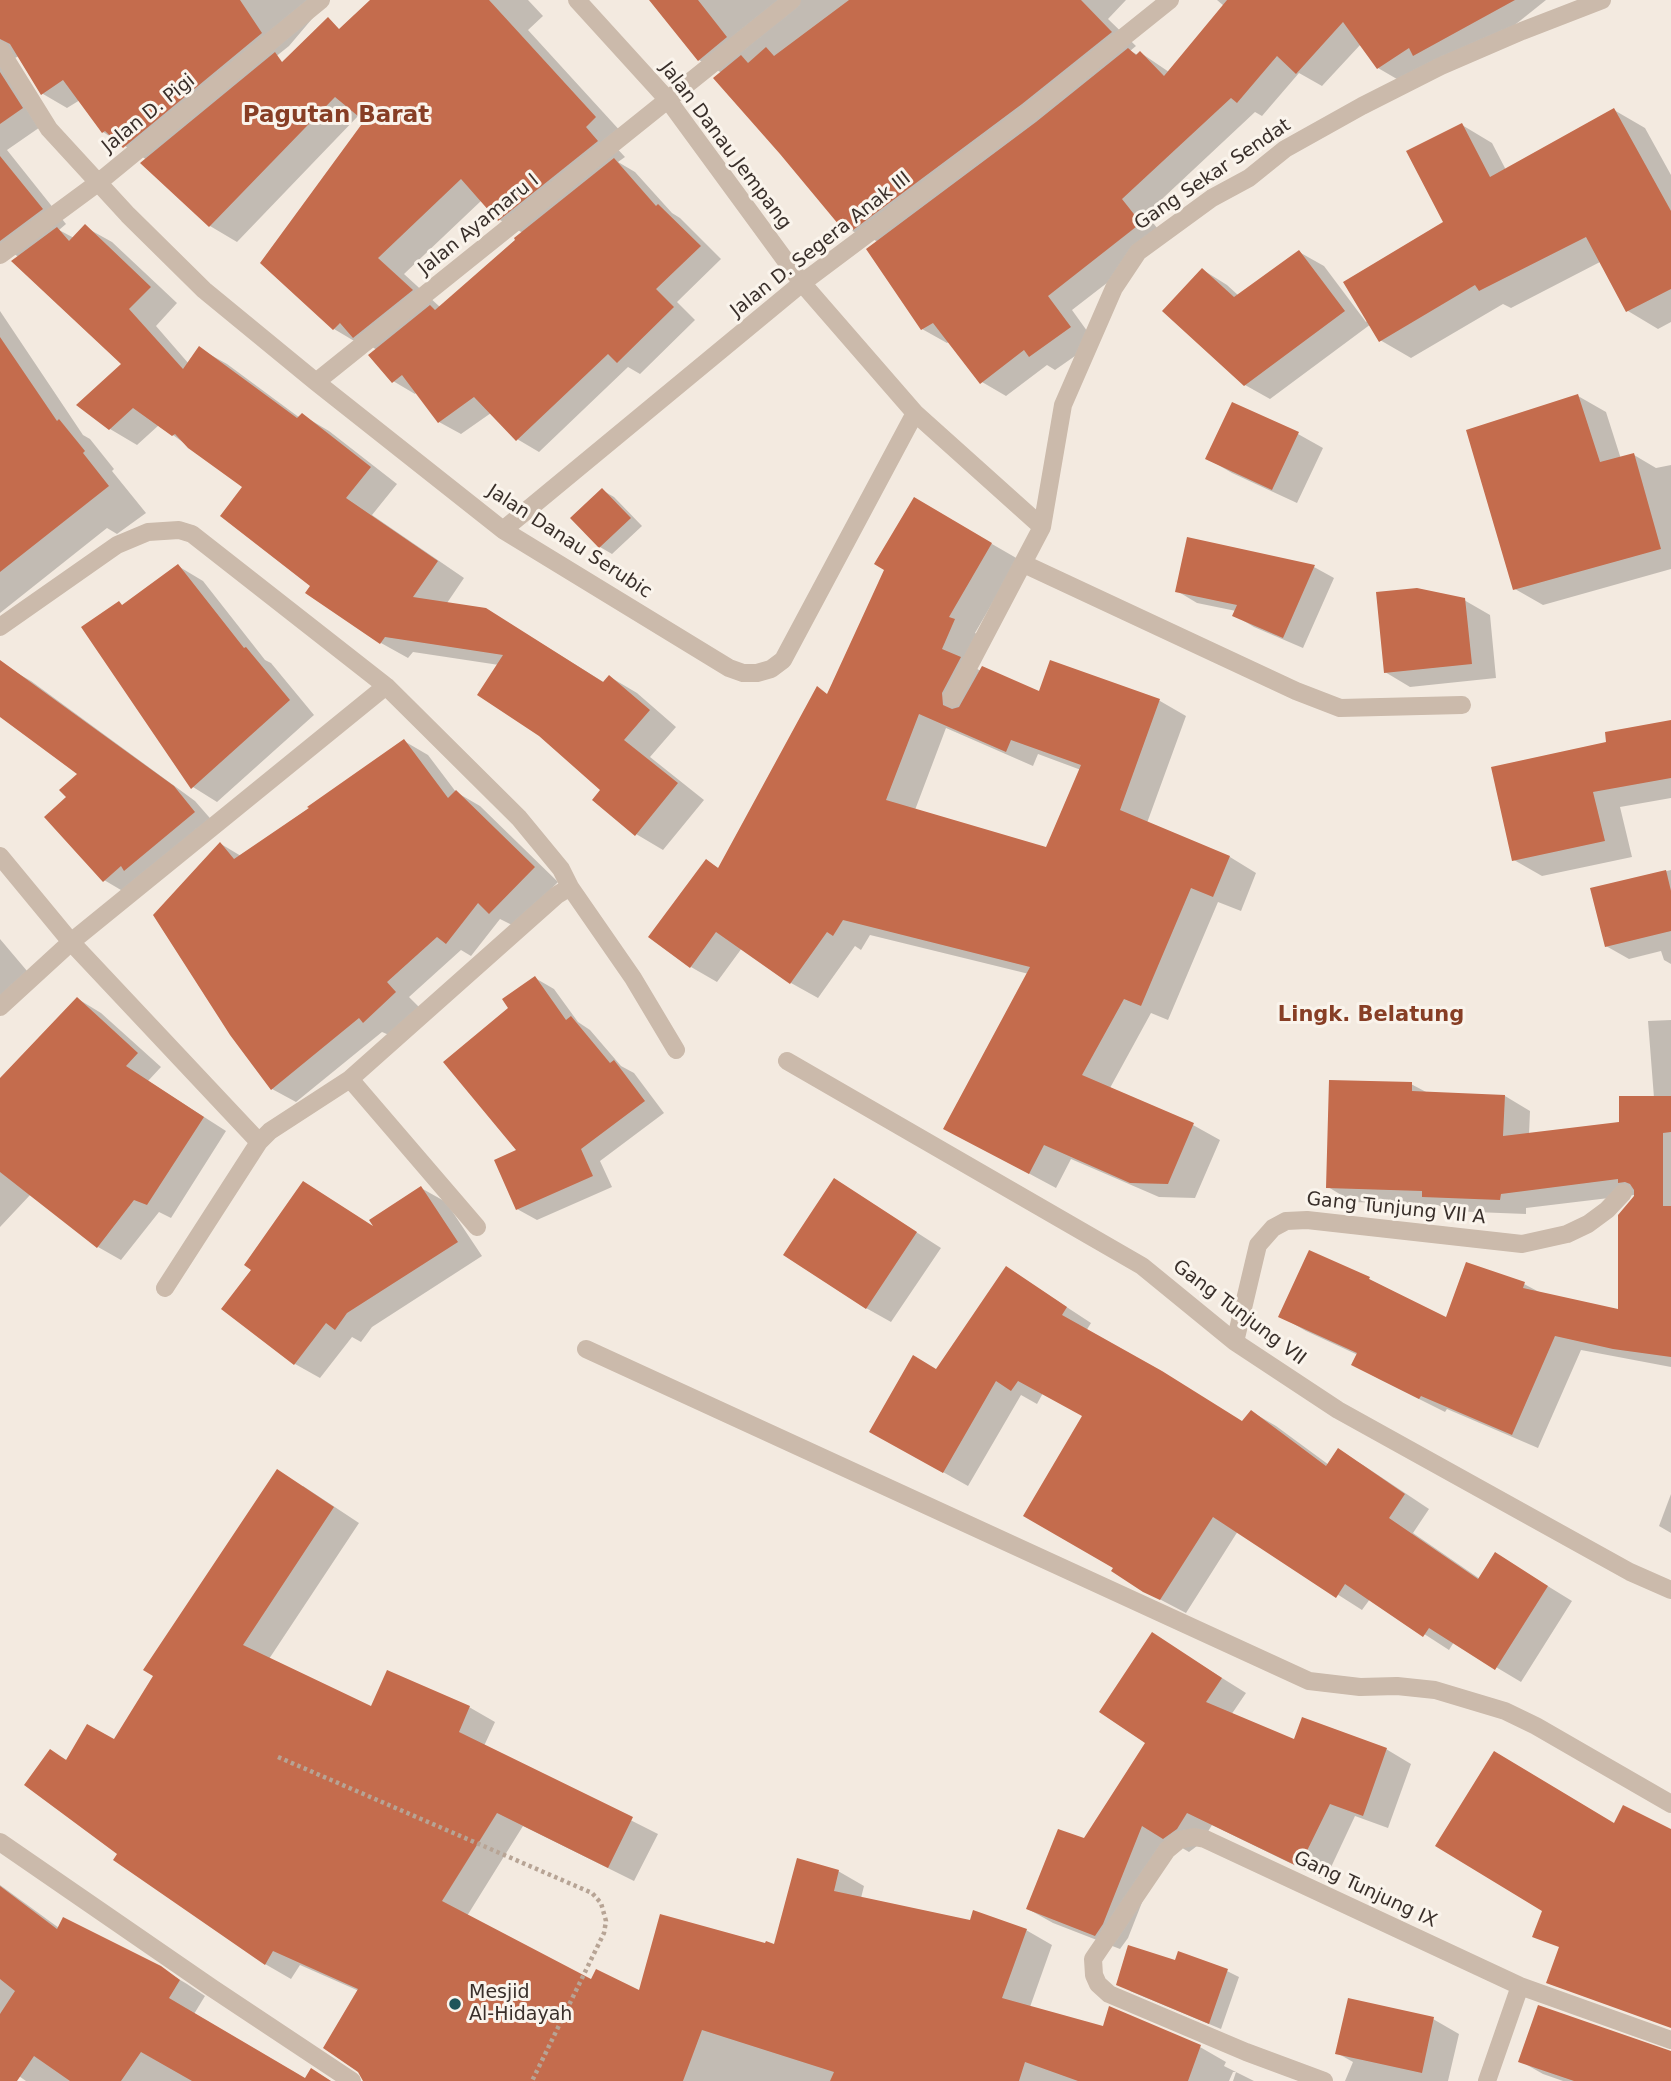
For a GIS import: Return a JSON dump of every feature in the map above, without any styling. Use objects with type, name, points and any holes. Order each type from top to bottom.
[{"type":"street","name":"Jalan D. Pigi","points":[[0,255],[99,182],[321,0]]},
{"type":"street","name":"Jalan Danau Jempang","points":[[577,0],[668,100],[802,283],[915,413],[1042,527]]},
{"type":"street","name":"Jalan Ayamaru I","points":[[316,382],[792,0]]},
{"type":"street","name":"Jalan D. Segera Anak III","points":[[503,530],[802,283],[1029,113],[1170,0]]},
{"type":"street","name":"Gang Sekar Sendat","points":[[952,698],[1042,527],[1063,405],[1114,288],[1138,252],[1212,198],[1249,178],[1285,149],[1362,106],[1441,66],[1602,0]]},
{"type":"street","name":"Jalan Danau Serubic","points":[[0,50],[49,129],[128,215],[204,290],[503,530],[729,668],[750,674],[764,672],[787,655],[915,413]]},
{"type":"street","points":[[0,627],[117,545],[148,532],[179,530],[192,534],[386,686],[519,818],[561,870],[633,978],[676,1049]]},
{"type":"street","points":[[1024,564],[1296,691],[1340,708],[1462,705]]},
{"type":"street","points":[[0,1007],[71,942],[386,686]]},
{"type":"street","points":[[0,856],[71,942],[259,1142]]},
{"type":"street","points":[[165,1288],[259,1142],[270,1131],[350,1079],[557,895],[570,887]]},
{"type":"street","name":"Gang Tunjung VII","points":[[787,1061],[1142,1266],[1235,1342],[1338,1410],[1630,1572],[1671,1590]]},
{"type":"street","points":[[350,1079],[477,1227]]},
{"type":"street","name":"Gang Tunjung VII A","points":[[1235,1342],[1258,1245],[1267,1233],[1286,1222],[1307,1220],[1522,1244],[1545,1241],[1577,1229],[1607,1210],[1623,1193]]},
{"type":"street","points":[[586,1349],[1309,1681],[1360,1687],[1397,1686],[1435,1690],[1505,1711],[1671,1804]]},
{"type":"street","name":"Gang Tunjung IX","points":[[1324,2081],[1246,2052],[1109,1994],[1095,1979],[1093,1959],[1170,1846],[1179,1840],[1194,1837],[1217,1845],[1520,1986],[1671,2040]]},
{"type":"street","points":[[0,1842],[352,2081]]},
{"type":"street","points":[[1487,2081],[1520,1986]]},
{"type":"path","points":[[278,1758],[592,1893],[601,1903],[606,1921],[604,1933],[532,2081]]},
{"type":"building","points":[[0,0],[240,0],[262,33],[123,148],[105,131],[102,133],[63,80],[41,95],[10,44],[0,39]]},
{"type":"building","points":[[370,0],[489,0],[596,117],[586,127],[598,141],[498,221],[461,179],[378,258],[413,290],[353,338],[340,323],[333,330],[260,263],[364,121],[335,97],[209,227],[140,163],[275,52],[282,62],[328,17],[339,29]]},
{"type":"building","points":[[649,0],[698,0],[727,37],[698,61]]},
{"type":"building","points":[[849,0],[1081,0],[1112,32],[1022,104],[853,230],[846,219],[839,225],[713,78],[741,55],[748,63],[766,47],[774,56]]},
{"type":"building","points":[[1227,0],[1515,0],[1413,56],[1409,48],[1377,69],[1343,22],[1296,74],[1277,56],[1237,103],[1231,98],[1122,199],[1141,223],[1048,296],[1071,327],[1029,357],[1024,350],[980,384],[933,323],[921,330],[866,249],[1036,122],[1128,48],[1136,55],[1140,51],[1164,76]]},
{"type":"building","points":[[0,72],[23,108],[0,124]]},
{"type":"building","points":[[1614,108],[1671,211],[1671,289],[1626,312],[1586,237],[1479,291],[1475,285],[1379,342],[1343,282],[1443,222],[1406,151],[1462,123],[1490,177]]},
{"type":"building","points":[[0,156],[43,209],[0,241]]},
{"type":"building","points":[[614,158],[656,206],[658,204],[701,246],[656,289],[674,307],[617,363],[608,354],[516,441],[474,397],[438,423],[402,375],[392,383],[368,355],[430,305],[435,310],[515,240],[514,238]]},
{"type":"building","points":[[85,224],[151,287],[129,309],[183,369],[199,346],[297,418],[302,413],[371,467],[346,498],[438,561],[413,597],[486,608],[603,682],[609,675],[650,710],[624,740],[678,783],[635,836],[592,800],[600,790],[539,736],[477,695],[503,655],[385,637],[380,644],[305,593],[310,586],[220,516],[242,487],[188,448],[175,434],[172,436],[133,408],[109,430],[76,405],[121,364],[11,261],[57,227],[69,241]]},
{"type":"building","points":[[1299,250],[1345,311],[1244,386],[1162,311],[1202,268],[1234,297]]},
{"type":"building","points":[[0,337],[57,421],[59,419],[85,451],[83,453],[109,486],[0,572]]},
{"type":"building","points":[[1578,394],[1600,462],[1634,453],[1661,549],[1513,590],[1466,430]]},
{"type":"building","points":[[1232,402],[1299,432],[1272,490],[1205,459]]},
{"type":"building","points":[[602,488],[631,518],[599,548],[570,518]]},
{"type":"building","points":[[914,497],[992,543],[949,617],[955,619],[942,649],[961,657],[942,693],[943,705],[952,709],[959,707],[982,666],[1039,691],[1050,660],[1160,699],[1120,810],[1230,856],[1213,897],[1191,888],[1141,1006],[1124,999],[1082,1075],[1194,1123],[1168,1184],[1130,1183],[1044,1145],[1029,1174],[943,1129],[1030,967],[843,920],[833,936],[827,932],[790,984],[716,932],[690,968],[648,937],[706,859],[718,868],[817,686],[827,694],[884,570],[874,564]],"holes":[[[919,714],[1006,752],[1011,740],[1081,765],[1046,847],[886,800]]]},
{"type":"building","points":[[1187,537],[1315,565],[1283,638],[1232,616],[1237,605],[1175,592]]},
{"type":"building","points":[[178,564],[244,648],[246,647],[290,700],[191,789],[81,627],[119,601],[122,605]]},
{"type":"building","points":[[1417,588],[1465,598],[1472,664],[1384,673],[1376,592]]},
{"type":"building","points":[[0,660],[174,786],[195,812],[124,871],[121,866],[103,882],[44,817],[66,797],[59,790],[77,774],[0,717]]},
{"type":"building","points":[[1671,720],[1671,778],[1593,792],[1605,841],[1512,861],[1491,767],[1606,742],[1605,732]]},
{"type":"building","points":[[404,739],[448,798],[456,790],[535,867],[489,914],[478,903],[446,944],[437,937],[387,982],[396,992],[363,1023],[359,1018],[271,1090],[230,1035],[153,915],[220,842],[234,859]]},
{"type":"building","points":[[1666,870],[1671,891],[1671,931],[1605,947],[1590,888]]},
{"type":"building","points":[[535,976],[566,1020],[571,1016],[610,1063],[614,1060],[645,1101],[581,1149],[593,1176],[516,1210],[494,1160],[516,1150],[443,1062],[508,1008],[502,999]]},
{"type":"building","points":[[77,997],[138,1053],[126,1066],[204,1117],[147,1205],[134,1200],[97,1248],[0,1172],[0,1078]]},
{"type":"building","points":[[1329,1080],[1412,1082],[1412,1091],[1505,1095],[1503,1136],[1619,1122],[1619,1096],[1671,1096],[1671,1132],[1663,1133],[1663,1206],[1671,1206],[1671,1357],[1613,1349],[1555,1336],[1512,1435],[1421,1396],[1419,1399],[1351,1365],[1357,1353],[1278,1317],[1309,1250],[1370,1277],[1369,1279],[1446,1317],[1466,1262],[1525,1282],[1523,1288],[1618,1309],[1618,1215],[1634,1196],[1630,1184],[1618,1183],[1618,1179],[1501,1194],[1500,1200],[1422,1197],[1422,1191],[1326,1188]]},
{"type":"building","points":[[834,1178],[917,1232],[866,1309],[783,1255]]},
{"type":"building","points":[[303,1181],[373,1226],[369,1220],[421,1186],[458,1242],[347,1313],[335,1330],[326,1323],[294,1365],[221,1309],[251,1270],[244,1265]]},
{"type":"building","points":[[1006,1266],[1067,1307],[1062,1315],[1162,1371],[1242,1421],[1251,1410],[1326,1466],[1338,1448],[1405,1494],[1389,1518],[1478,1579],[1495,1552],[1548,1586],[1495,1670],[1429,1628],[1423,1637],[1345,1584],[1336,1598],[1213,1517],[1160,1600],[1143,1592],[1111,1571],[1113,1568],[1023,1516],[1082,1416],[1018,1381],[1011,1391],[996,1381],[943,1473],[869,1432],[913,1355],[936,1369]]},
{"type":"building","points":[[277,1469],[334,1507],[243,1645],[371,1706],[387,1670],[470,1706],[459,1732],[633,1817],[608,1868],[497,1813],[442,1901],[591,1979],[596,1969],[639,1990],[660,1914],[774,1944],[797,1858],[839,1870],[834,1891],[970,1920],[973,1910],[1027,1929],[1002,1998],[1103,2026],[1109,2006],[1201,2045],[1188,2081],[1078,2081],[1025,2062],[1019,2081],[830,2081],[834,2072],[702,2030],[683,2081],[363,2081],[358,2072],[323,2048],[358,1989],[273,1951],[265,1965],[113,1860],[117,1854],[24,1785],[50,1749],[66,1760],[87,1724],[114,1739],[153,1676],[143,1670]]},
{"type":"building","points":[[1152,1632],[1222,1678],[1206,1702],[1294,1739],[1302,1717],[1387,1748],[1363,1816],[1330,1804],[1299,1867],[1187,1813],[1177,1829],[1163,1839],[1142,1826],[1103,1924],[1095,1936],[1026,1909],[1058,1829],[1084,1838],[1145,1743],[1099,1712]]},
{"type":"building","points":[[1494,1751],[1614,1823],[1623,1805],[1671,1829],[1671,2028],[1546,1983],[1559,1947],[1532,1937],[1542,1911],[1435,1846]]},
{"type":"building","points":[[0,1886],[57,1929],[63,1917],[161,1966],[180,1980],[169,1998],[305,2078],[311,2068],[331,2081],[192,2081],[141,2052],[121,2081],[70,2081],[34,2056],[17,2081],[0,2081],[0,2014],[15,1991],[0,1979]]},
{"type":"building","points":[[1128,1945],[1175,1960],[1178,1951],[1228,1969],[1209,2024],[1116,1985]]},
{"type":"building","points":[[1348,1998],[1434,2017],[1422,2073],[1335,2054]]},
{"type":"building","points":[[1538,2005],[1671,2051],[1671,2081],[1574,2081],[1518,2062]]},
{"type":"place","name":"Mesjid Al-Hidayah","points":[[455,2004]]},
{"type":"district","name":"Pagutan Barat","points":[[336,116]]},
{"type":"district","name":"Lingk. Belatung","points":[[1371,1016]]}]
